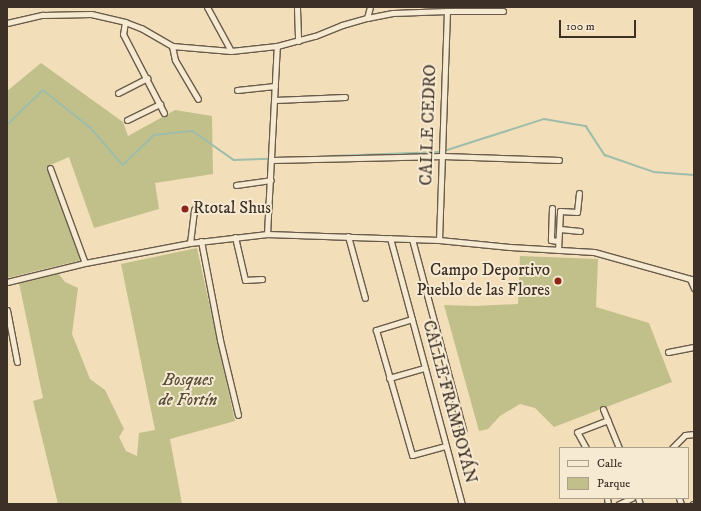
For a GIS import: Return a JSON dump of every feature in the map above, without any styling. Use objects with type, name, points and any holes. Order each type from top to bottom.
[{"type":"street","points":[[206,7],[230,51]]},
{"type":"street","points":[[367,18],[370,7]]},
{"type":"street","points":[[297,8],[298,41]]},
{"type":"street","name":"CALLE CEDRO","points":[[438,240],[443,156],[447,11]]},
{"type":"street","points":[[7,23],[43,14],[91,14],[125,22],[141,28],[172,46],[230,51],[277,46],[298,41],[367,18],[394,13],[503,11]]},
{"type":"street","points":[[125,22],[122,34],[147,78],[164,113]]},
{"type":"street","points":[[172,46],[174,60],[198,100]]},
{"type":"street","points":[[267,234],[277,46]]},
{"type":"street","points":[[118,93],[147,78]]},
{"type":"street","points":[[237,90],[275,86]]},
{"type":"street","points":[[275,100],[345,97]]},
{"type":"street","points":[[127,120],[160,104]]},
{"type":"street","points":[[272,160],[443,156],[559,160]]},
{"type":"street","points":[[50,168],[85,263]]},
{"type":"street","points":[[236,185],[271,180]]},
{"type":"street","points":[[558,250],[560,211],[577,212],[579,193]]},
{"type":"street","points":[[190,243],[194,208]]},
{"type":"street","points":[[552,208],[551,240],[558,241]]},
{"type":"street","points":[[560,229],[580,230]]},
{"type":"street","points":[[7,282],[85,263],[190,243],[267,234],[438,240],[510,247],[594,252],[692,280],[694,288]]},
{"type":"street","points":[[348,236],[365,298]]},
{"type":"street","points":[[235,237],[245,280],[262,279]]},
{"type":"street","name":"CALLE FRAMBOYÁN","points":[[390,238],[462,504]]},
{"type":"street","points":[[412,239],[463,430]]},
{"type":"street","points":[[201,241],[220,340],[238,415]]},
{"type":"street","points":[[7,310],[17,362]]},
{"type":"street","points":[[412,319],[376,330],[412,455],[446,446]]},
{"type":"street","points":[[668,352],[694,347]]},
{"type":"street","points":[[389,378],[424,368]]},
{"type":"street","points":[[603,409],[619,447]]},
{"type":"street","points":[[585,447],[576,432],[608,420]]},
{"type":"street","points":[[673,447],[685,436],[694,434]]},
{"type":"street","points":[[619,504],[630,499]]},
{"type":"green space","points":[[41,63],[123,122],[128,136],[175,110],[212,116],[213,174],[155,183],[159,209],[94,228],[69,157],[48,166],[82,260],[7,278],[7,91]]},
{"type":"green space","name":"Bosques de Fortín","points":[[197,248],[235,421],[170,439],[182,504],[58,504],[33,401],[43,398],[19,283],[58,273],[65,282],[78,288],[72,334],[90,379],[105,390],[124,429],[119,437],[126,451],[137,456],[139,433],[155,430],[121,264]]},
{"type":"green space","points":[[520,256],[598,259],[596,307],[649,323],[672,382],[554,427],[535,408],[520,404],[500,416],[488,429],[479,431],[444,305],[475,306],[518,304]]},
{"type":"waterway","points":[[7,125],[43,90],[91,128],[123,165],[154,135],[193,131],[234,160],[270,159]]},
{"type":"waterway","points":[[444,151],[544,119],[586,126],[605,155],[654,172],[694,175]]},
{"type":"waterway","points":[[332,156],[440,152]]},
{"type":"place","name":"Rtotal Shus","points":[[185,209]]},
{"type":"place","name":"Campo Deportivo Pueblo de las Flores","points":[[558,281]]}]
